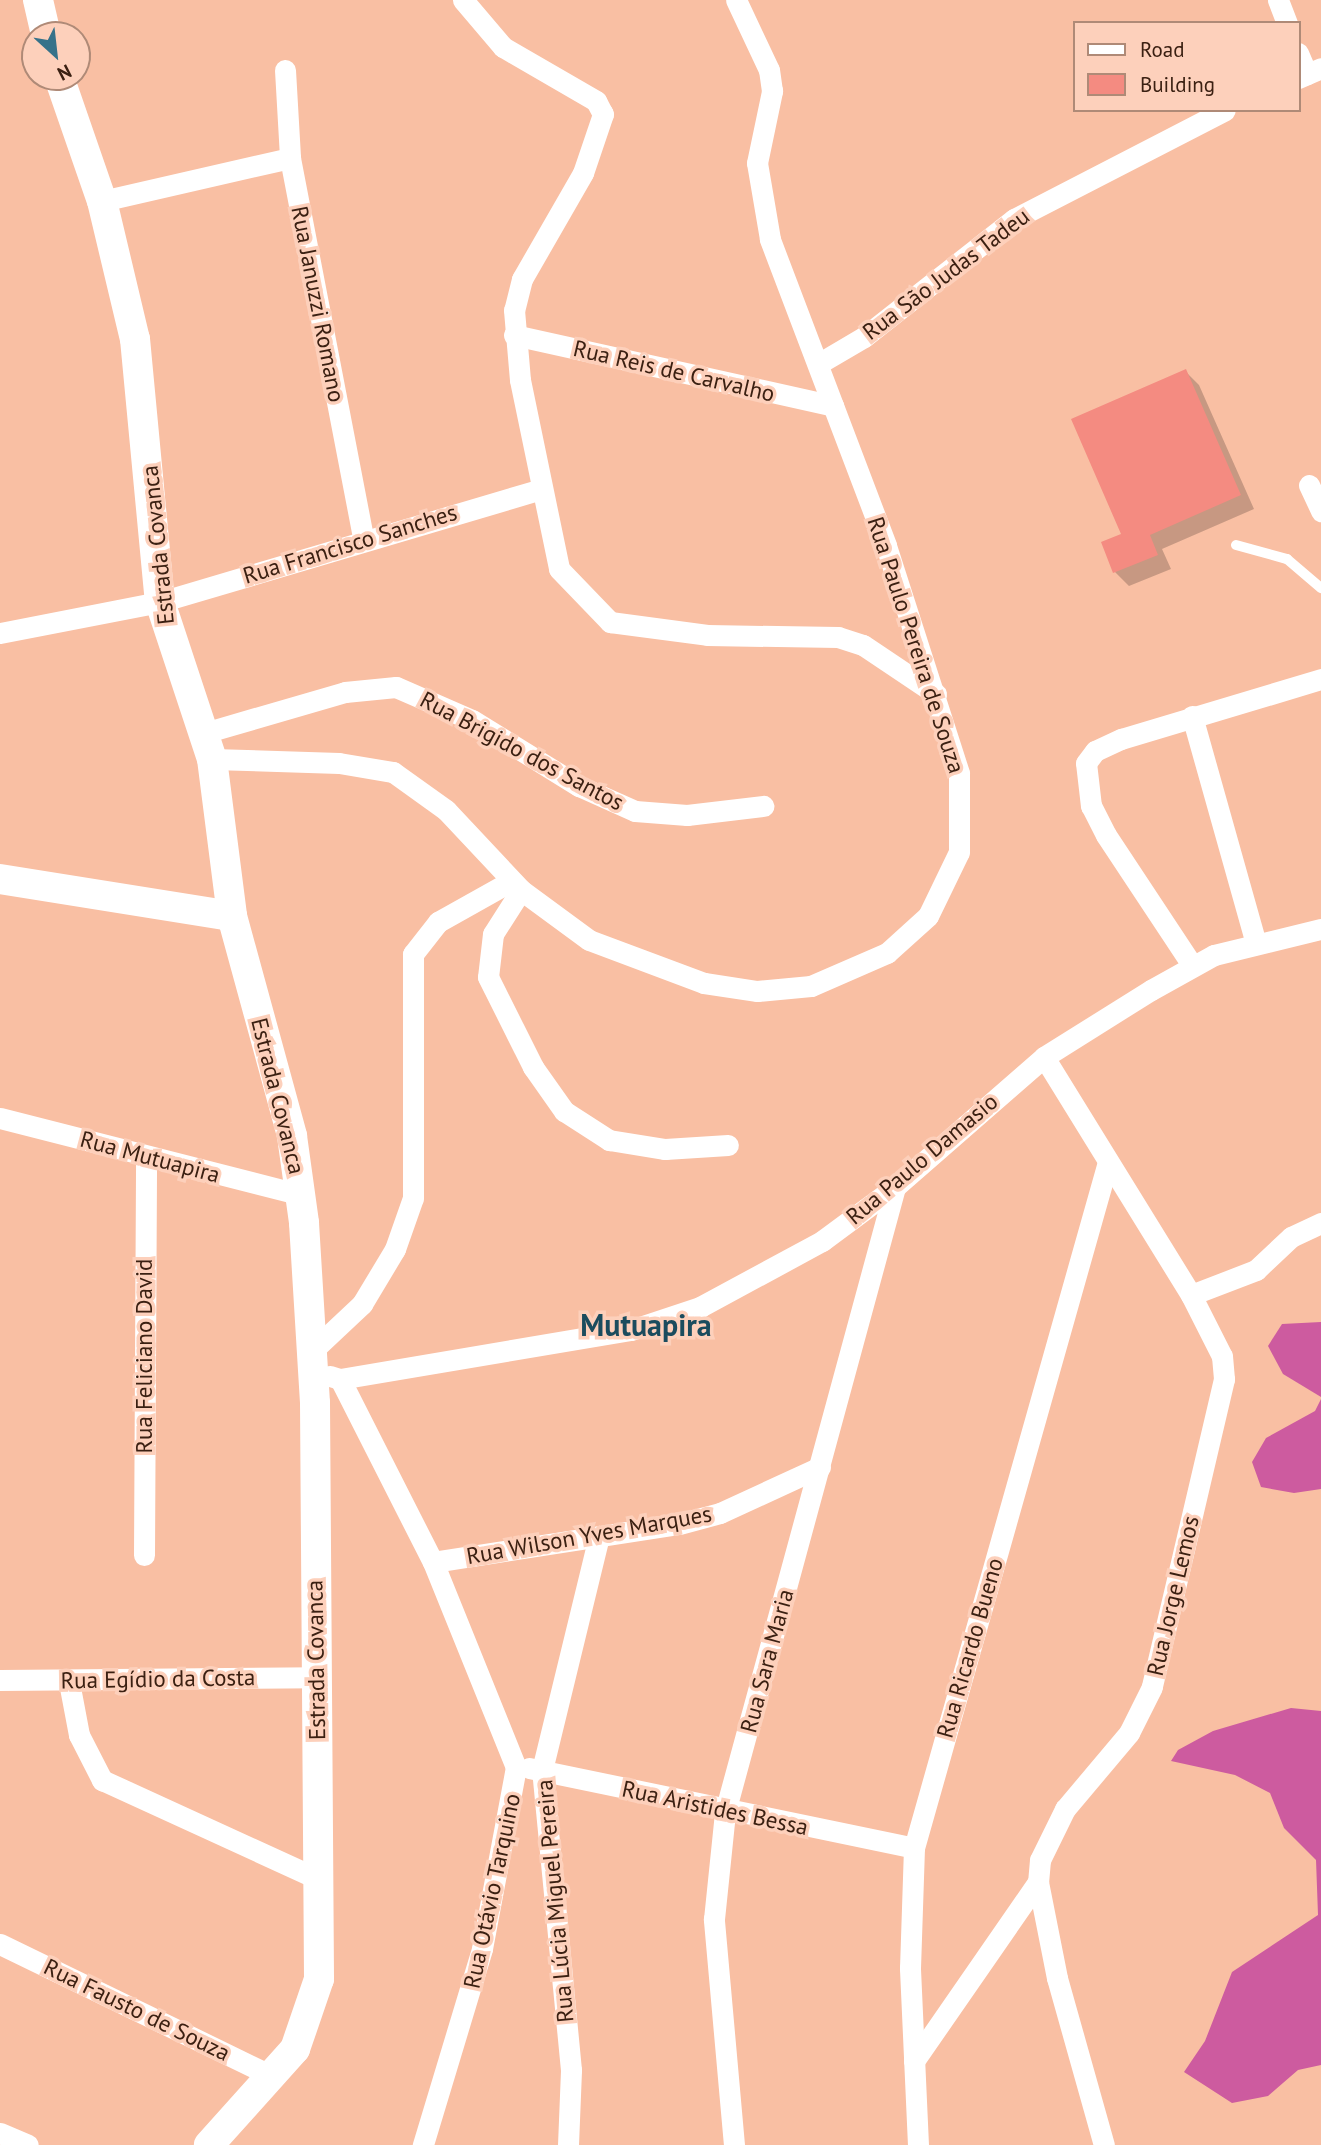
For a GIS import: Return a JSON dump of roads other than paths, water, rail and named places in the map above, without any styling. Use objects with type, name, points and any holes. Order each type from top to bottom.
[{"type":"street","points":[[38,0],[43,21]]},
{"type":"street","points":[[463,0],[478,26],[503,47],[596,101],[603,114],[583,173],[522,279],[514,335],[541,489],[559,569],[610,622],[707,635],[838,637],[863,645],[936,694]]},
{"type":"street","name":"Rua Paulo Pereira de Souza","points":[[208,746],[393,772],[446,810],[516,885],[589,940],[704,984],[757,991],[811,986],[851,972],[887,953],[928,916],[958,852],[959,773],[936,694],[758,193],[757,163],[772,91],[769,70],[736,0]]},
{"type":"street","points":[[1278,0],[1286,21]]},
{"type":"street","points":[[1300,57],[1309,74]]},
{"type":"street","name":"Rua Januzzi Romano","points":[[285,70],[290,158],[363,537]]},
{"type":"street","name":"Estrada Covanca","points":[[64,91],[102,201],[139,365],[160,602],[208,746],[232,916],[292,1136],[322,1367],[317,1677],[319,1979],[309,2019],[274,2077],[209,2145]]},
{"type":"street","name":"Rua São Judas Tadeu","points":[[818,364],[864,337],[1014,219],[1221,112]]},
{"type":"street","points":[[102,201],[290,158]]},
{"type":"street","name":"Rua Reis de Carvalho","points":[[514,335],[834,407]]},
{"type":"street","points":[[1309,485],[1321,511]]},
{"type":"street","name":"Rua Francisco Sanches","points":[[0,633],[160,602],[363,537],[541,489]]},
{"type":"street","points":[[1192,965],[1091,806],[1086,763],[1095,751],[1121,739],[1321,679]]},
{"type":"street","name":"Rua Brigido dos Santos","points":[[208,746],[345,692],[396,687],[472,720],[579,786],[635,811],[687,815],[763,806]]},
{"type":"street","points":[[1192,716],[1256,944]]},
{"type":"street","points":[[0,879],[232,916]]},
{"type":"street","points":[[516,885],[493,934],[488,977],[533,1067],[564,1111],[610,1140],[666,1149],[728,1145]]},
{"type":"street","points":[[433,1562],[322,1367],[395,1249],[413,1198],[414,954],[439,922],[516,885]]},
{"type":"street","name":"Rua Paulo Damasio","points":[[322,1367],[631,1330],[699,1307],[822,1241],[895,1187],[1044,1057],[1192,965],[1256,944],[1321,929]]},
{"type":"street","name":"Rua Jorge Lemos","points":[[1044,1057],[1191,1295],[1222,1356],[1224,1379],[1152,1686],[1129,1733],[1045,1840],[1038,1882],[1066,2014],[1104,2145]]},
{"type":"street","name":"Rua Mutuapira","points":[[0,1118],[301,1195]]},
{"type":"street","name":"Rua Feliciano David","points":[[144,1555],[146,1157]]},
{"type":"street","name":"Rua Ricardo Bueno","points":[[918,2145],[914,2061],[914,1848],[1108,1162]]},
{"type":"street","name":"Rua Sara Maria","points":[[734,2145],[714,1919],[725,1812],[895,1187]]},
{"type":"street","points":[[1191,1295],[1255,1270],[1291,1237],[1321,1223]]},
{"type":"street","name":"Rua Wilson Yves Marques","points":[[433,1562],[599,1536],[720,1513],[820,1466]]},
{"type":"street","name":"Rua Lúcia Miguel Pereira","points":[[568,2145],[572,2080],[542,1770],[599,1536]]},
{"type":"street","name":"Rua Otávio Tarquino","points":[[423,2145],[482,1949],[516,1767],[433,1562]]},
{"type":"street","name":"Rua Egídio da Costa","points":[[0,1680],[69,1682],[317,1677]]},
{"type":"street","points":[[69,1682],[79,1735],[102,1780],[320,1880]]},
{"type":"street","name":"Rua Aristides Bessa","points":[[516,1767],[542,1770],[725,1812],[914,1848]]},
{"type":"street","points":[[914,2061],[1038,1882]]},
{"type":"street","name":"Rua Fausto de Souza","points":[[0,1944],[274,2077]]},
{"type":"street","points":[[0,2133],[28,2145]]},
{"type":"lane","points":[[1236,545],[1287,559],[1321,588]]},
{"type":"district","name":"Mutuapira","points":[[646,1325]]}]
